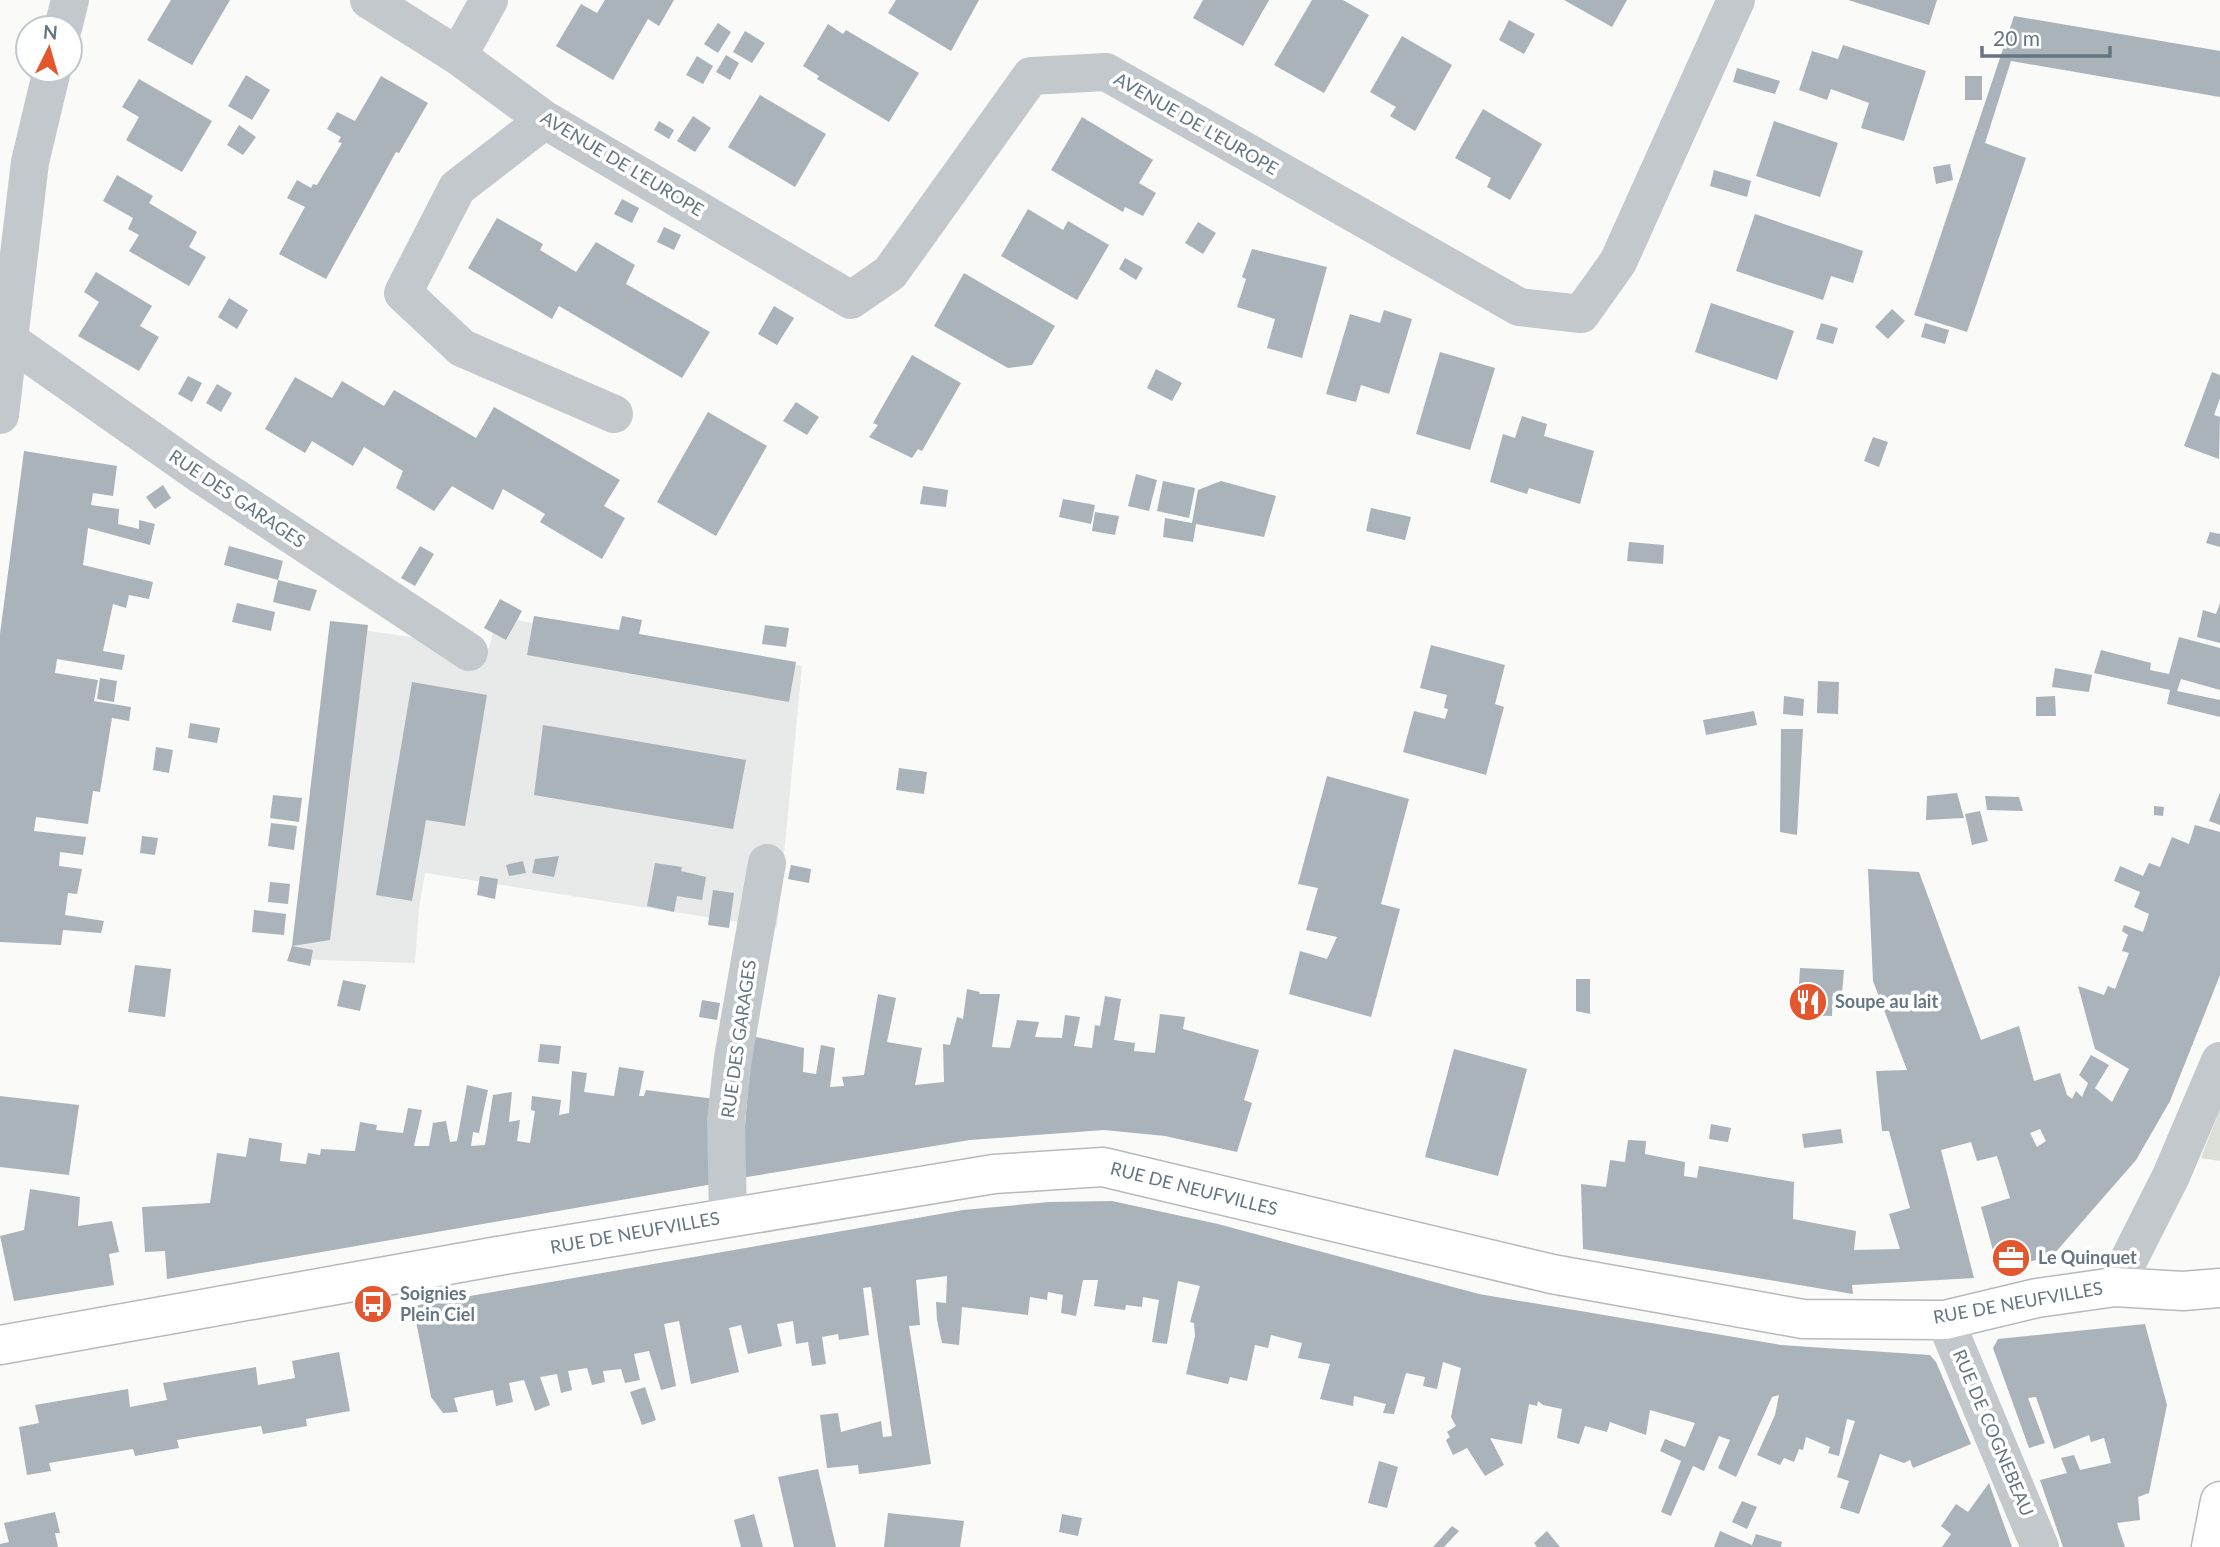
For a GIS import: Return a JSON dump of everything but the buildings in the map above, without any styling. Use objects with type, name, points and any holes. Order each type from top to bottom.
[{"type":"main road","name":"RUE DE NEUFVILLES","points":[[0,1345],[728,1217],[994,1174],[1103,1167],[1552,1274],[1803,1318],[1945,1320],[2036,1298],[2115,1287],[2183,1291],[2220,1289]]},
{"type":"main road","points":[[2211,1547],[2220,1502]]},
{"type":"street","name":"AVENUE DE L'EUROPE","points":[[369,0],[458,56],[545,120],[851,300],[890,273],[1031,76],[1106,72],[1519,307],[1581,314],[1618,262],[1736,0]]},
{"type":"street","points":[[458,56],[489,0]]},
{"type":"street","points":[[0,415],[9,340],[11,241],[49,84]]},
{"type":"street","points":[[545,120],[457,188],[403,293],[461,348],[614,414]]},
{"type":"street","name":"RUE DES GARAGES","points":[[9,340],[213,483],[469,652]]},
{"type":"street","name":"RUE DES GARAGES","points":[[728,1217],[726,1120],[767,863]]},
{"type":"street","points":[[2115,1287],[2171,1176],[2220,1060]]},
{"type":"street","name":"RUE DE COGNEBEAU","points":[[1945,1320],[2040,1547]]},
{"type":"shaded area","points":[[497,617],[802,666],[777,928],[425,873],[415,963],[293,959],[333,626],[489,648]]},
{"type":"shaded area","points":[[2220,1109],[2220,1161],[2201,1158]]},
{"type":"place","name":"Soupe au lait","points":[[1808,1002]]},
{"type":"place","name":"Le Quinquet","points":[[2011,1258]]},
{"type":"place","name":"Soignies Plein Ciel","points":[[373,1304]]}]
